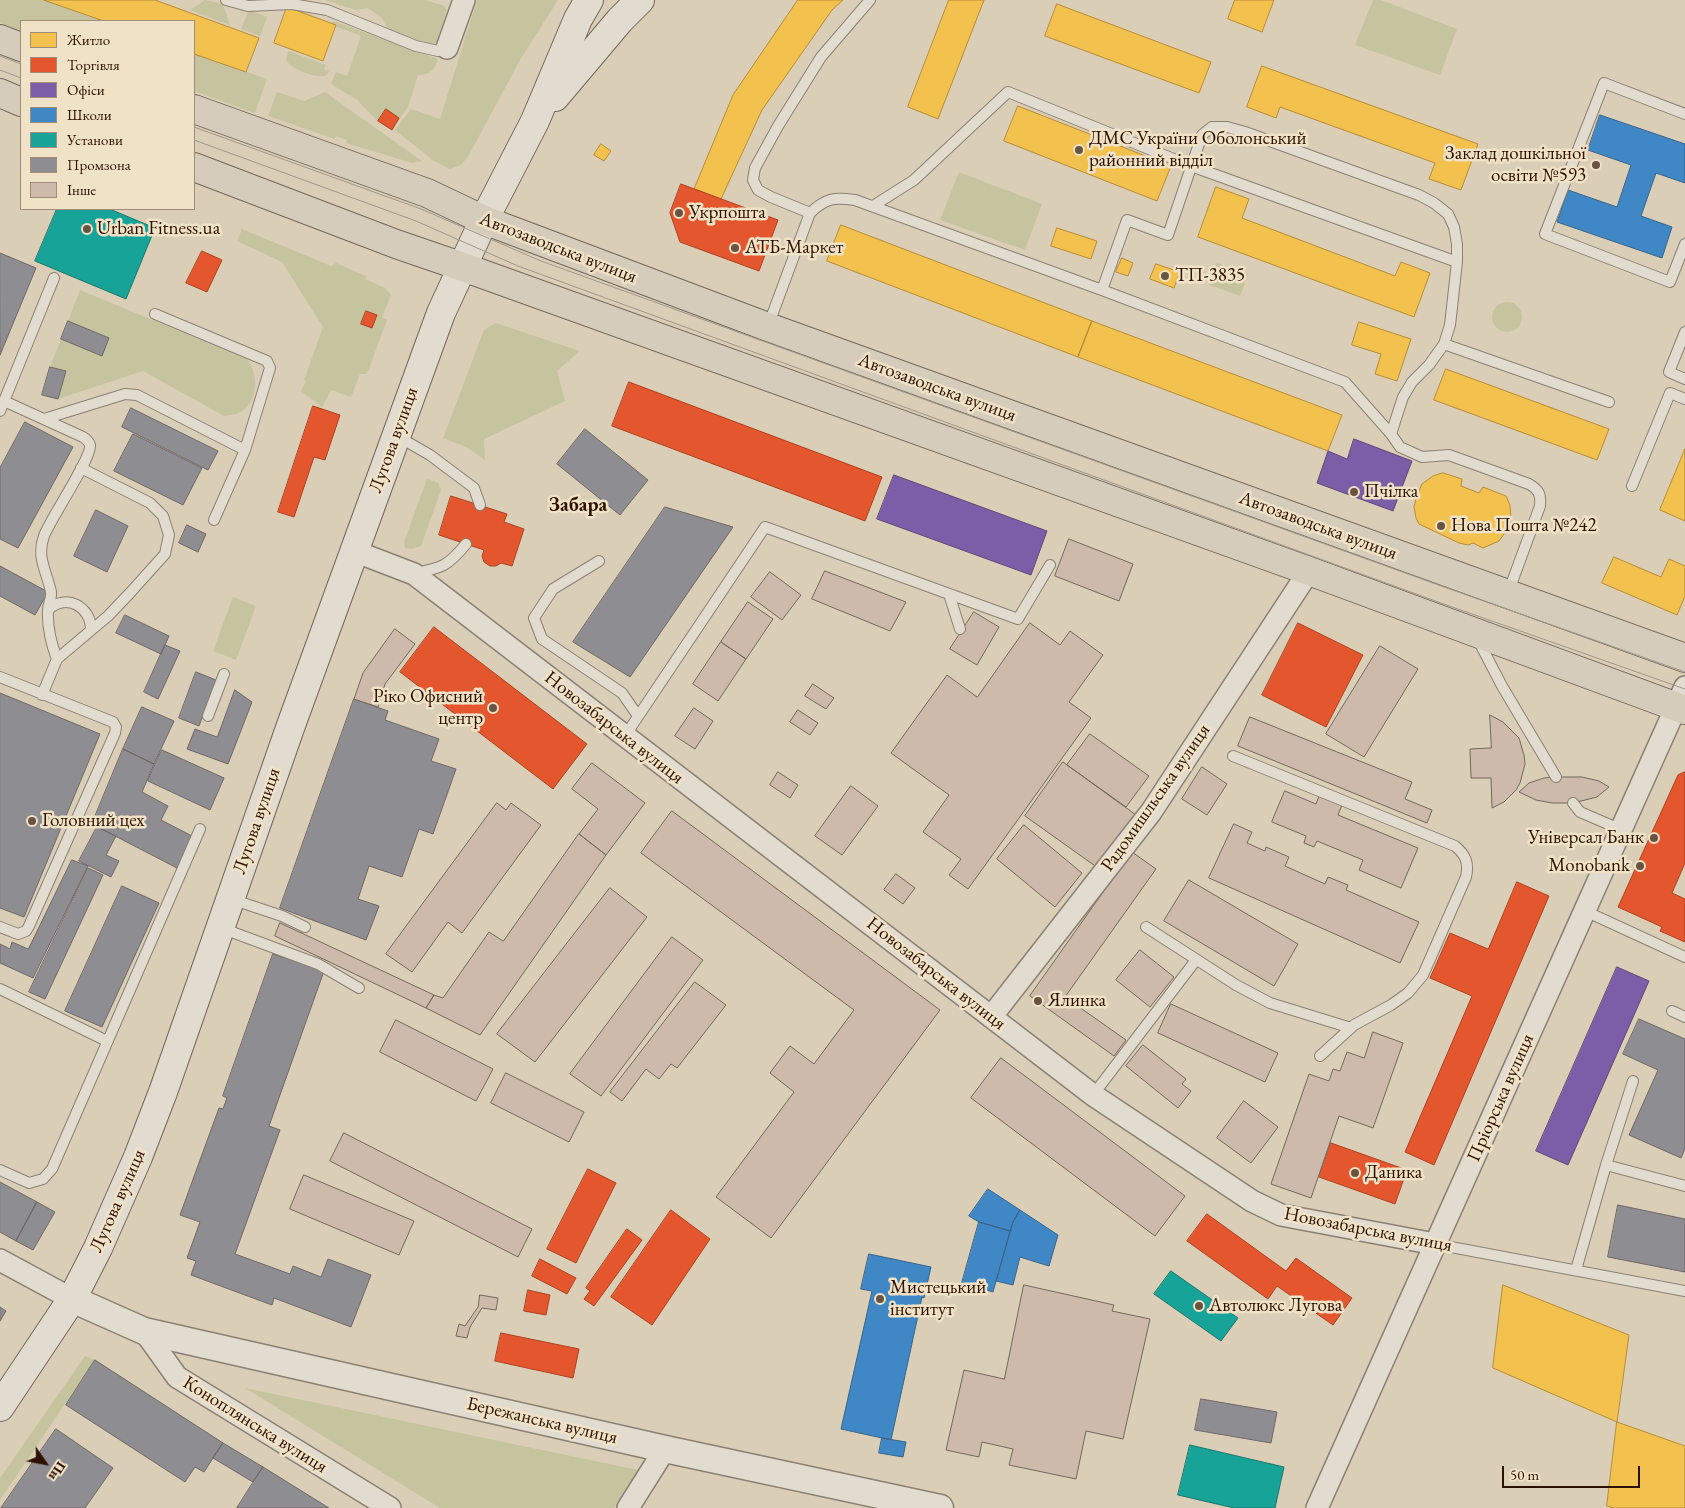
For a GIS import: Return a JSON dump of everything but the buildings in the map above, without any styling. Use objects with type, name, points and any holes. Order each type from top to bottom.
[{"type":"main road","points":[[535,121],[578,19],[589,0]]},
{"type":"main road","points":[[535,121],[603,40],[640,0]]},
{"type":"main road","points":[[0,39],[20,47]]},
{"type":"main road","points":[[0,94],[20,102]]},
{"type":"main road","name":"Автозаводська вулиця","points":[[195,109],[427,193],[484,220],[768,327],[1685,658]]},
{"type":"main road","name":"Лугова вулиця","points":[[0,1407],[72,1299],[98,1248],[138,1157],[163,1092],[293,719],[441,313],[484,220],[535,121]]},
{"type":"main road","points":[[195,167],[396,244],[1309,570],[1474,633],[1682,701]]},
{"type":"street","points":[[447,48],[460,2]]},
{"type":"street","name":"Новозабарська вулиця","points":[[354,551],[414,574],[1093,1095],[1252,1201],[1282,1215],[1436,1244]]},
{"type":"street","name":"Радомишльська вулиця","points":[[991,1017],[1151,812],[1309,570]]},
{"type":"street","name":"Пріорська вулиця","points":[[1317,1508],[1622,830],[1682,701]]},
{"type":"street","points":[[0,1260],[72,1299],[144,1331]]},
{"type":"street","name":"Бережанська вулиця","points":[[144,1331],[665,1449],[940,1508]]},
{"type":"street","name":"Коноплянська вулиця","points":[[144,1331],[177,1377],[390,1508]]},
{"type":"street","points":[[628,1508],[665,1449]]},
{"type":"lane","points":[[226,0],[248,6],[292,4],[327,10],[422,48],[438,51],[447,48]]},
{"type":"lane","points":[[810,213],[758,190],[753,180],[755,168],[778,126],[821,57],[870,0]]},
{"type":"lane","points":[[1685,114],[1604,83],[1545,234],[1670,282],[1685,244]]},
{"type":"lane","points":[[874,206],[914,180],[1008,92],[1192,166],[1457,262]]},
{"type":"lane","points":[[1102,290],[1128,220],[1168,234],[1202,134],[1212,127],[1227,126],[1419,195],[1434,203],[1448,214],[1454,227],[1457,244],[1457,262],[1450,325],[1444,344],[1429,365],[1412,382],[1403,397],[1391,434]]},
{"type":"lane","points":[[768,327],[810,213],[820,204],[836,197],[874,206],[1345,382],[1391,434],[1400,447],[1422,457],[1449,455],[1529,484],[1537,489],[1541,496],[1540,506],[1508,594]]},
{"type":"lane","points":[[0,411],[54,278]]},
{"type":"lane","points":[[155,314],[267,361],[270,368],[245,450],[214,520]]},
{"type":"lane","points":[[1685,332],[1669,372],[1685,379]]},
{"type":"lane","points":[[1444,344],[1609,402]]},
{"type":"lane","points":[[1632,486],[1670,393],[1685,399]]},
{"type":"lane","points":[[44,419],[125,394],[137,395],[245,450]]},
{"type":"lane","points":[[4,401],[88,440],[90,444],[90,449],[81,468],[43,537],[40,556],[51,594],[48,610],[50,638],[57,658]]},
{"type":"lane","points":[[396,435],[430,455],[474,488],[480,505]]},
{"type":"lane","points":[[42,695],[57,658],[114,610],[165,554],[169,535],[163,516],[150,503],[81,468]]},
{"type":"lane","points":[[625,736],[765,527],[1018,619],[1050,565]]},
{"type":"lane","points":[[414,574],[442,568],[455,558],[466,544]]},
{"type":"lane","points":[[599,561],[553,589],[534,618],[542,638],[622,693],[638,716]]},
{"type":"lane","points":[[949,594],[960,629]]},
{"type":"lane","points":[[48,610],[54,604],[61,602],[79,606],[86,612],[89,618],[90,630]]},
{"type":"lane","points":[[1474,633],[1502,686],[1556,777]]},
{"type":"lane","points":[[208,716],[224,674]]},
{"type":"lane","points":[[0,677],[113,722],[116,727],[29,926],[26,931],[18,934],[0,927]]},
{"type":"lane","points":[[1233,756],[1455,846],[1466,859],[1468,866],[1466,877],[1423,975],[1408,993],[1350,1028],[1320,1056]]},
{"type":"lane","points":[[1573,802],[1580,812],[1622,830]]},
{"type":"lane","points":[[0,1170],[29,1184],[43,1178],[52,1169],[200,829]]},
{"type":"lane","points":[[231,899],[282,916],[305,926]]},
{"type":"lane","points":[[1586,911],[1685,957]]},
{"type":"lane","points":[[1146,927],[1236,985],[1270,1003],[1350,1028]]},
{"type":"lane","points":[[220,928],[318,964],[359,988]]},
{"type":"lane","points":[[1093,1095],[1196,960]]},
{"type":"lane","points":[[0,989],[108,1041]]},
{"type":"lane","points":[[1672,1011],[1685,1017]]},
{"type":"lane","points":[[1576,1270],[1633,1080]]},
{"type":"lane","points":[[1606,1165],[1685,1186]]},
{"type":"lane","name":"Новозабарська вулиця","points":[[1436,1244],[1685,1291]]},
{"type":"shaded area","points":[[0,0],[45,0],[102,20],[20,20],[20,31],[0,23]]},
{"type":"shaded area","points":[[205,0],[223,4],[230,25],[190,10]]},
{"type":"shaded area","points":[[325,0],[426,0],[444,6],[447,10],[436,43],[431,45],[388,29],[381,17],[368,8],[356,10]]},
{"type":"shaded area","points":[[477,0],[558,0],[520,60],[469,155],[461,165],[450,169],[434,161],[395,130],[411,109],[440,119]]},
{"type":"shaded area","points":[[1373,0],[1381,0],[1457,29],[1440,75],[1355,45]]},
{"type":"shaded area","points":[[249,10],[267,17],[260,36],[241,29]]},
{"type":"shaded area","points":[[333,21],[438,59],[431,71],[418,75],[408,107],[392,130],[378,121],[357,100],[331,84],[336,72],[347,76],[361,36],[332,25]]},
{"type":"shaded area","points":[[288,51],[326,65],[324,69],[329,71],[327,75],[312,75],[293,67],[286,60]]},
{"type":"shaded area","points":[[195,53],[267,79],[255,113],[195,91]]},
{"type":"shaded area","points":[[277,92],[304,101],[325,92],[422,161],[412,163],[346,143],[347,140],[336,136],[335,139],[268,116]]},
{"type":"shaded area","points":[[959,172],[1042,204],[1025,250],[940,220]]},
{"type":"shaded area","points":[[242,229],[331,266],[336,263],[366,276],[365,279],[385,288],[391,295],[382,317],[387,320],[367,374],[360,374],[351,397],[331,390],[322,407],[301,391],[323,327],[282,262],[237,241]]},
{"type":"shaded area","points":[[1217,263],[1248,274],[1240,296],[1209,285]]},
{"type":"shaded area","points":[[80,290],[247,359],[255,376],[255,390],[250,403],[241,412],[224,416],[143,371],[58,399],[66,371],[50,367],[61,339],[101,355],[68,321]]},
{"type":"shaded area","points":[[1507,302],[1513,303],[1521,311],[1521,323],[1513,331],[1507,332],[1501,331],[1493,323],[1492,317],[1493,311],[1501,303]]},
{"type":"shaded area","points":[[496,323],[580,351],[557,371],[565,401],[484,439],[485,460],[466,447],[443,438],[484,330]]},
{"type":"shaded area","points":[[427,479],[438,483],[441,490],[421,546],[412,549],[405,548],[404,542]]},
{"type":"shaded area","points":[[233,597],[256,606],[236,660],[213,651]]},
{"type":"shaded area","points":[[85,1356],[95,1360],[0,1500],[0,1478]]},
{"type":"shaded area","points":[[245,1388],[638,1470],[614,1508],[440,1508]]},
{"type":"tram line","points":[[0,56],[20,64]]},
{"type":"tram line","points":[[0,70],[20,78]]},
{"type":"tram line","points":[[195,127],[421,209],[541,261],[1685,672]]},
{"type":"tram line","points":[[195,140],[416,221],[518,266],[1438,602],[1685,689]]},
{"type":"place","name":"ДМС України Оболонський районний відділ","points":[[1079,150]]},
{"type":"place","name":"Заклад дошкільної освіти №593","points":[[1596,165]]},
{"type":"place","name":"Укрпошта","points":[[679,213]]},
{"type":"place","name":"Urban Fitness.ua","points":[[87,229]]},
{"type":"place","name":"АТБ-Маркет","points":[[735,248]]},
{"type":"place","name":"ТП-3835","points":[[1165,276]]},
{"type":"place","name":"Пчілка","points":[[1354,492]]},
{"type":"place","name":"Нова Пошта №242","points":[[1441,526]]},
{"type":"place","name":"Ріко Офисний центр","points":[[493,708]]},
{"type":"place","name":"Головний цех","points":[[32,821]]},
{"type":"place","name":"Універсал Банк","points":[[1654,838]]},
{"type":"place","name":"Monobank","points":[[1640,866]]},
{"type":"place","name":"Ялинка","points":[[1038,1001]]},
{"type":"place","name":"Даника","points":[[1355,1173]]},
{"type":"place","name":"Мистецький інститут","points":[[880,1299]]},
{"type":"place","name":"Автолюкс Лугова","points":[[1199,1306]]},
{"type":"district","name":"Забара","points":[[578,506]]}]
